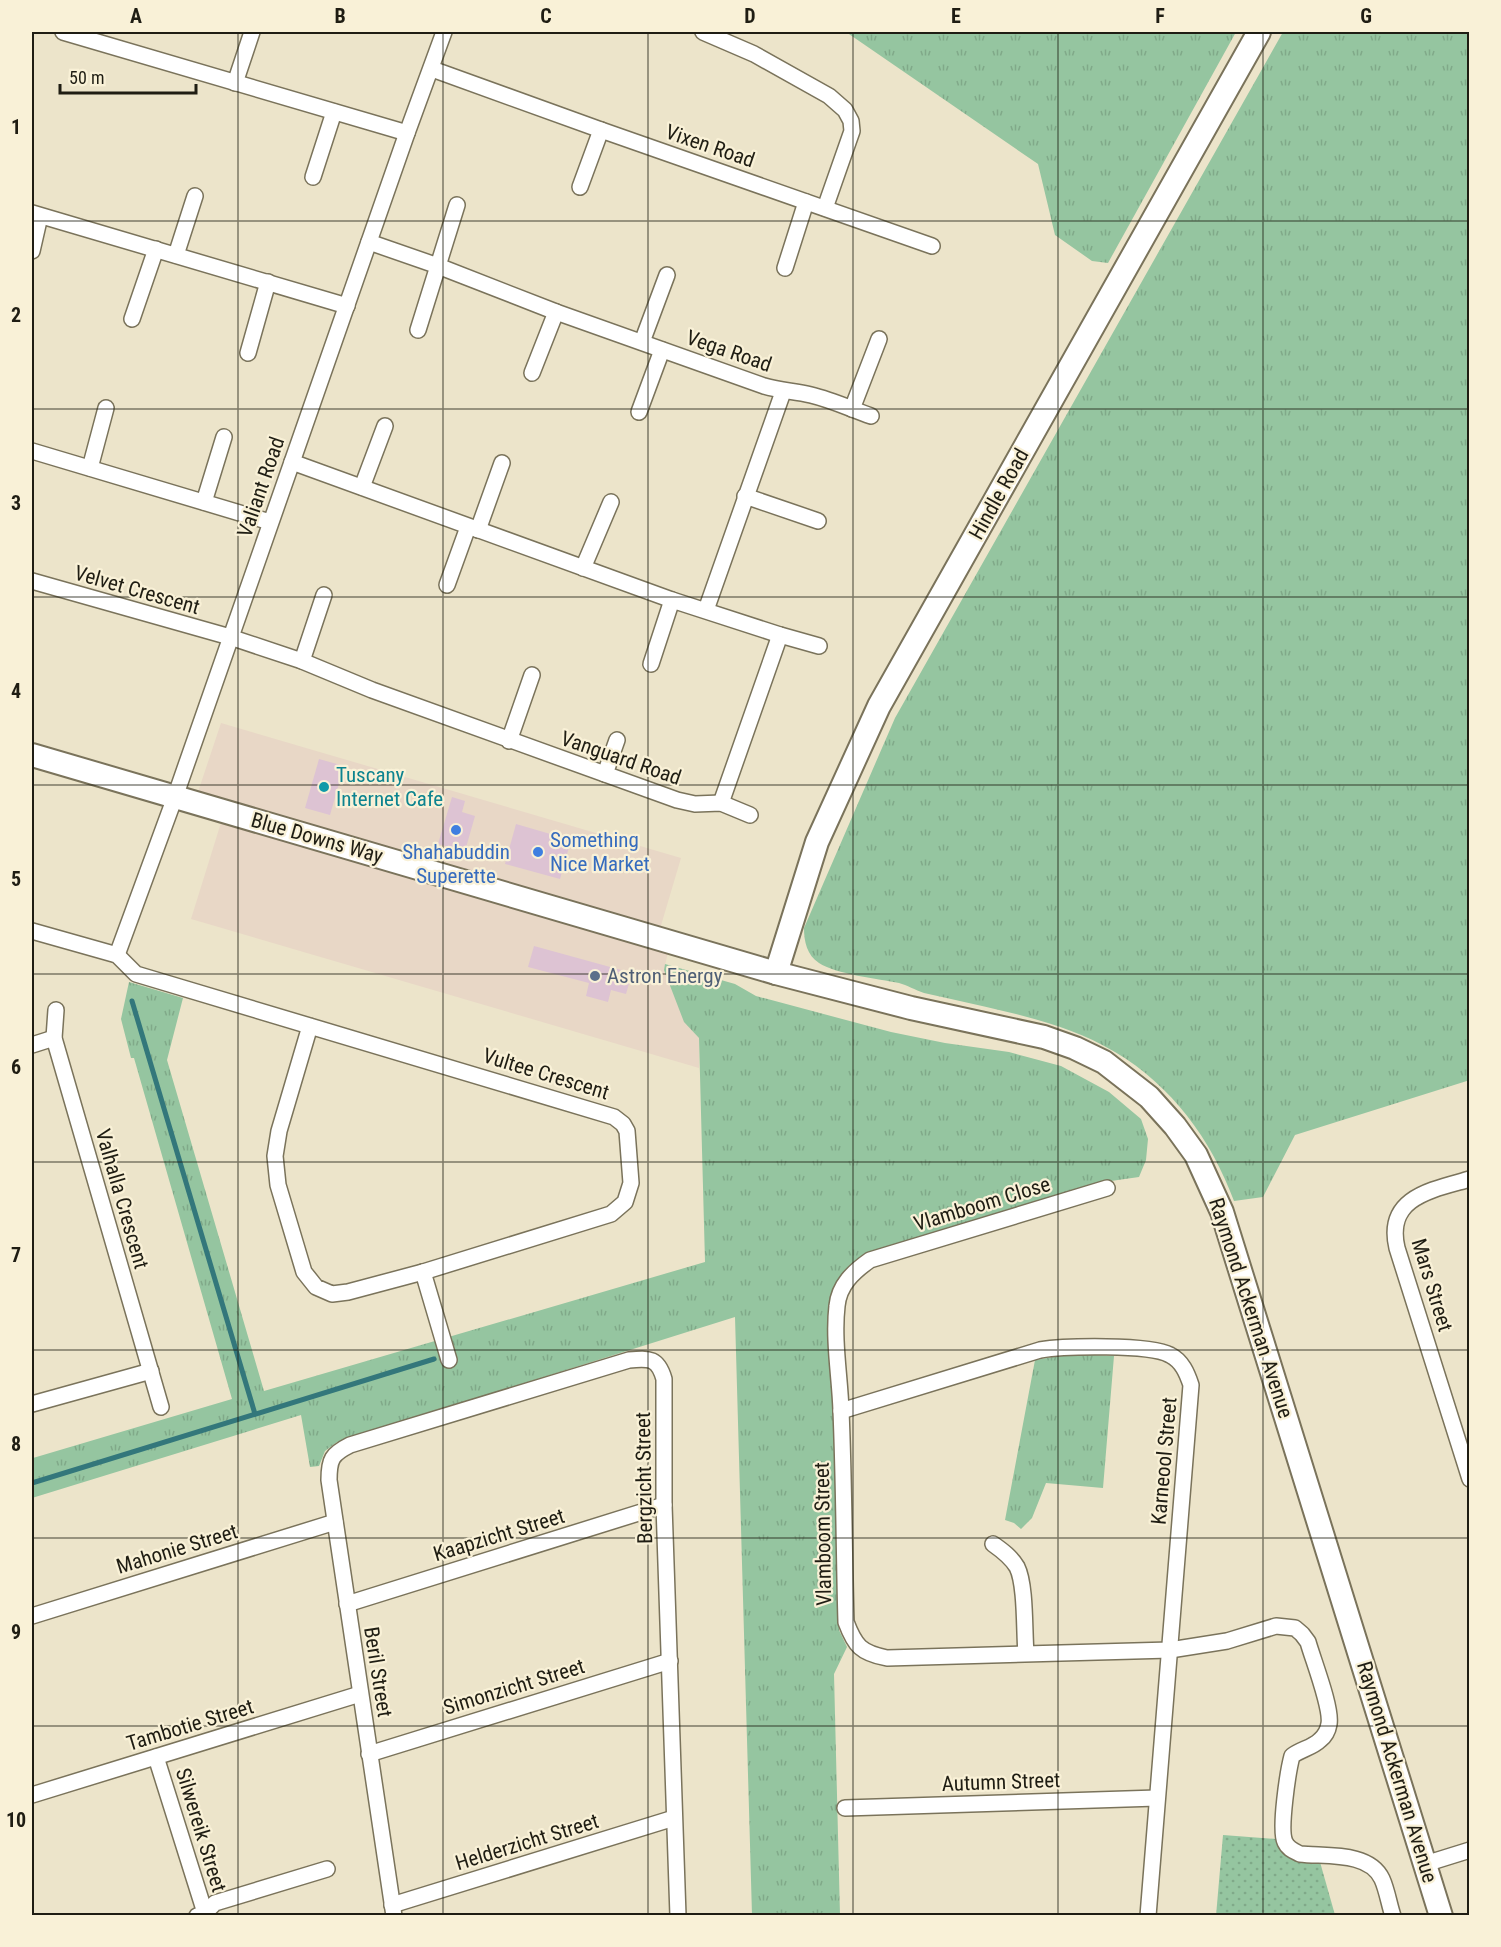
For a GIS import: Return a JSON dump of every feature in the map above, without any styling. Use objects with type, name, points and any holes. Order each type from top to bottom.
[{"type":"street","points":[[63,32],[407,133]]},
{"type":"street","points":[[235,83],[252,32]]},
{"type":"street","name":"Valiant Road","points":[[117,955],[175,797],[444,32]]},
{"type":"street","points":[[703,32],[793,75],[829,96],[845,110],[851,121],[852,131],[825,208]]},
{"type":"street","name":"Hindle Road","points":[[776,973],[817,842],[879,706],[1259,32]]},
{"type":"street","name":"Vixen Road","points":[[432,69],[932,246]]},
{"type":"street","points":[[314,177],[334,112]]},
{"type":"street","points":[[580,188],[601,130]]},
{"type":"street","points":[[176,255],[195,196]]},
{"type":"street","points":[[785,268],[807,202]]},
{"type":"street","points":[[418,330],[457,206]]},
{"type":"street","points":[[32,251],[36,215],[346,306]]},
{"type":"street","name":"Vega Road","points":[[369,242],[556,312],[783,392],[807,394],[871,416]]},
{"type":"street","points":[[132,319],[156,249]]},
{"type":"street","points":[[642,342],[667,275]]},
{"type":"street","points":[[248,353],[268,282]]},
{"type":"street","points":[[532,373],[556,312]]},
{"type":"street","points":[[852,409],[879,339]]},
{"type":"street","name":"Vega Road","points":[[639,412],[662,350]]},
{"type":"street","name":"Vega Road","points":[[706,610],[783,392]]},
{"type":"street","points":[[90,468],[106,408]]},
{"type":"street","points":[[362,487],[385,426]]},
{"type":"street","points":[[204,502],[224,437]]},
{"type":"street","points":[[32,451],[270,522]]},
{"type":"street","points":[[292,462],[672,600],[780,636],[819,645]]},
{"type":"street","points":[[447,585],[502,463]]},
{"type":"street","points":[[745,496],[818,521]]},
{"type":"street","points":[[583,568],[610,502]]},
{"type":"street","name":"Velvet Crescent","points":[[32,581],[230,638]]},
{"type":"street","points":[[302,661],[324,595]]},
{"type":"street","points":[[651,664],[672,600]]},
{"type":"street","points":[[721,803],[780,636]]},
{"type":"street","name":"Vanguard Road","points":[[230,638],[302,661],[372,690],[509,741],[683,802],[709,805],[721,803],[750,815]]},
{"type":"street","points":[[509,741],[532,675]]},
{"type":"street","points":[[604,774],[617,740]]},
{"type":"street","name":"Blue Downs Way","points":[[32,755],[776,973]]},
{"type":"street","points":[[32,931],[117,955]]},
{"type":"street","name":"Vultee Crescent","points":[[117,955],[136,974],[608,1114],[619,1120],[627,1131],[631,1183],[629,1192],[618,1209],[611,1214],[423,1272],[348,1292],[332,1294],[316,1287],[304,1272],[278,1185],[275,1156],[279,1131],[310,1026]]},
{"type":"street","name":"Raymond Ackerman Avenue","points":[[776,973],[911,1008],[1044,1037],[1075,1047],[1104,1062],[1149,1096],[1196,1155],[1222,1212],[1441,1916]]},
{"type":"street","name":"Valhalla Crescent","points":[[56,1010],[54,1038],[161,1407]]},
{"type":"street","points":[[32,1045],[54,1038]]},
{"type":"street","name":"Mars Street","points":[[1470,1179],[1414,1198],[1400,1213],[1395,1231],[1401,1259],[1470,1479]]},
{"type":"street","name":"Vlamboom Close","points":[[870,1260],[1107,1188]]},
{"type":"street","name":"Vlamboom Street","points":[[870,1260],[853,1272],[843,1285],[837,1305],[846,1622],[859,1648],[874,1656],[887,1658],[1170,1650],[1227,1641],[1276,1626],[1295,1628],[1308,1642],[1329,1710],[1330,1722],[1320,1741],[1299,1750],[1292,1756],[1283,1827],[1284,1841],[1292,1850],[1300,1854],[1356,1859],[1366,1863],[1376,1870],[1382,1879],[1393,1916]]},
{"type":"street","points":[[423,1272],[449,1360]]},
{"type":"street","name":"Karneool Street","points":[[841,1411],[1040,1350],[1061,1347],[1154,1350],[1170,1355],[1181,1364],[1191,1385],[1148,1916]]},
{"type":"street","name":"Bergzicht Street","points":[[350,1445],[629,1360],[641,1358],[654,1361],[661,1367],[664,1379],[664,1505],[678,1916]]},
{"type":"street","points":[[32,1404],[151,1371]]},
{"type":"street","name":"Beril Street","points":[[350,1445],[336,1452],[329,1464],[328,1480],[393,1910]]},
{"type":"street","name":"Kaapzicht Street","points":[[347,1604],[664,1505]]},
{"type":"street","name":"Mahonie Street","points":[[32,1616],[334,1522]]},
{"type":"street","points":[[993,1544],[1008,1554],[1018,1569],[1026,1653]]},
{"type":"street","name":"Simonzicht Street","points":[[369,1754],[670,1661]]},
{"type":"street","name":"Tambotie Street","points":[[32,1795],[360,1694]]},
{"type":"street","name":"Silwereik Street","points":[[156,1757],[202,1915]]},
{"type":"street","name":"Autumn Street","points":[[845,1808],[1157,1798]]},
{"type":"street","name":"Helderzicht Street","points":[[393,1910],[674,1818]]},
{"type":"street","points":[[1425,1864],[1470,1850]]},
{"type":"street","points":[[202,1915],[215,1903],[327,1869]]},
{"type":"shaded area","points":[[221,723],[681,858],[657,939],[670,943],[664,970],[686,1023],[699,1038],[699,1068],[191,919],[224,813],[194,804]]},
{"type":"green space","points":[[846,32],[1236,32],[1108,263],[1092,261],[1055,235],[1038,164]]},
{"type":"green space","points":[[1283,32],[1469,32],[1470,1080],[1295,1135],[1263,1197],[1234,1201],[1214,1156],[1187,1116],[1154,1081],[1115,1052],[1056,1025],[924,993],[899,983],[826,967],[815,960],[809,952],[804,928],[895,718]]},
{"type":"green space","points":[[665,964],[735,984],[756,996],[891,1032],[945,1043],[1009,1052],[1061,1066],[1109,1092],[1141,1119],[1148,1139],[1146,1160],[1139,1177],[1104,1182],[867,1253],[844,1272],[830,1298],[839,1630],[847,1647],[834,1674],[840,1915],[752,1915],[735,1317],[337,1442],[325,1451],[319,1466],[310,1467],[301,1415],[32,1498],[32,1453],[33,1458],[232,1399],[121,1019],[129,982],[183,998],[167,1060],[264,1391],[705,1262],[699,1038],[684,1022],[664,970]]},
{"type":"green space","points":[[1070,1354],[1114,1356],[1103,1488],[1046,1483],[1032,1518],[1021,1529],[1005,1520],[1035,1360]]},
{"type":"green space","points":[[1223,1835],[1277,1839],[1320,1862],[1335,1915],[1216,1916]]},
{"type":"building","name":"Tuscany Internet Cafe","points":[[319,759],[344,766],[330,815],[305,808]]},
{"type":"building","name":"Shahabuddin Superette","points":[[452,797],[465,801],[462,812],[475,816],[465,851],[438,844]]},
{"type":"building","name":"Something Nice Market","points":[[516,824],[571,840],[560,879],[505,864]]},
{"type":"building","points":[[534,946],[632,973],[626,994],[611,990],[608,1002],[586,996],[589,983],[528,967]]},
{"type":"waterway","points":[[132,1001],[255,1414]]},
{"type":"waterway","points":[[32,1483],[434,1359]]},
{"type":"place","name":"Tuscany Internet Cafe","points":[[324,787]]},
{"type":"place","name":"Shahabuddin Superette","points":[[456,830]]},
{"type":"place","name":"Something Nice Market","points":[[538,852]]},
{"type":"place","name":"Astron Energy","points":[[595,976]]}]
